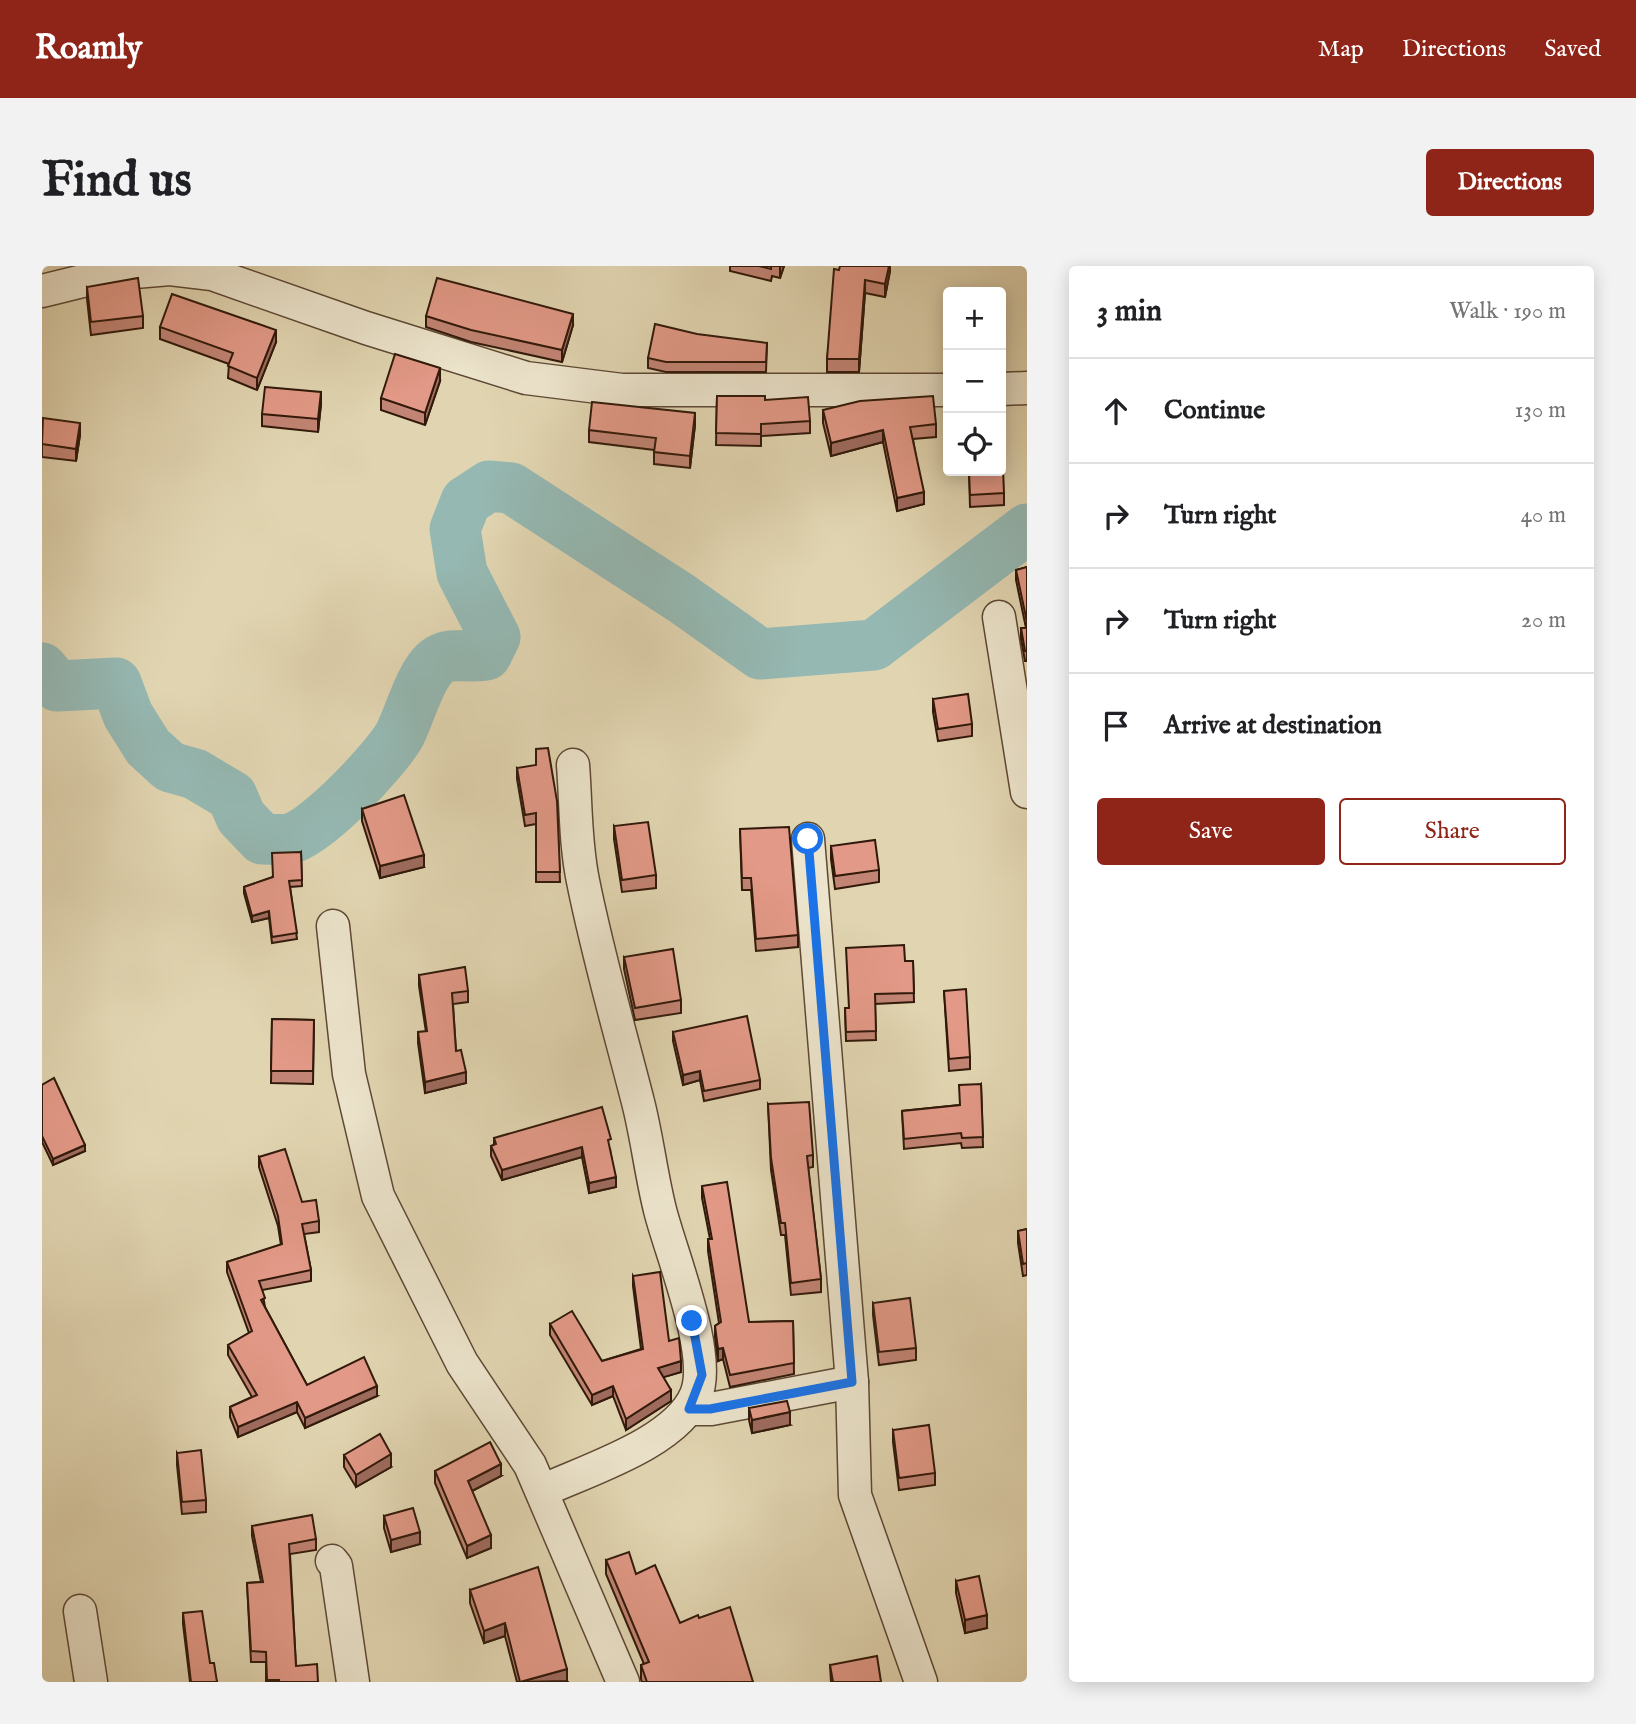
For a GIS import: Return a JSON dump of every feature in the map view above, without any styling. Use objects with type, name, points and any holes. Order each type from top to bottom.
[{"type":"street","points":[[42,292],[111,274],[170,269],[212,274],[366,328],[526,378],[622,390],[943,390]]},
{"type":"street","points":[[1006,389],[1027,388]]},
{"type":"street","points":[[999,617],[1027,792]]},
{"type":"street","points":[[542,1491],[648,1443],[689,1409],[702,1375],[692,1321],[660,1210],[638,1103],[605,982],[582,879],[573,765]]},
{"type":"street","points":[[808,839],[852,1382],[858,1510],[921,1682]]},
{"type":"street","points":[[332,926],[349,1074],[378,1196],[462,1363],[530,1465],[623,1682]]},
{"type":"street","points":[[689,1409],[710,1409],[852,1382]]},
{"type":"street","points":[[332,1561],[336,1566],[353,1682]]},
{"type":"street","points":[[80,1611],[92,1682]]},
{"type":"building","points":[[840,266],[889,266],[885,284],[865,280],[859,359],[827,359],[834,269],[839,270]]},
{"type":"building","points":[[138,278],[143,316],[91,322],[87,287]]},
{"type":"building","points":[[437,278],[573,314],[562,350],[471,330],[426,316]]},
{"type":"building","points":[[172,294],[276,330],[257,378],[228,366],[233,353],[160,327]]},
{"type":"building","points":[[655,324],[697,334],[767,343],[766,362],[666,362],[648,358]]},
{"type":"building","points":[[395,354],[440,368],[425,413],[381,398]]},
{"type":"building","points":[[265,387],[321,392],[318,419],[262,414]]},
{"type":"building","points":[[717,396],[765,396],[765,400],[808,397],[810,421],[761,424],[761,434],[716,433]]},
{"type":"building","points":[[933,396],[936,424],[910,427],[924,492],[897,498],[883,430],[831,443],[823,410],[860,401]]},
{"type":"building","points":[[592,402],[695,413],[690,456],[654,452],[656,438],[589,430]]},
{"type":"building","points":[[43,418],[80,423],[76,449],[42,444]]},
{"type":"building","points":[[969,476],[1003,476],[1004,493],[970,495]]},
{"type":"building","points":[[1027,567],[1027,622],[1016,570]]},
{"type":"building","points":[[1021,628],[1027,628],[1027,651],[1025,651]]},
{"type":"building","points":[[968,694],[972,724],[938,729],[933,699]]},
{"type":"building","points":[[548,748],[557,801],[560,872],[536,872],[536,813],[525,815],[517,768],[536,765],[536,749]]},
{"type":"building","points":[[404,795],[424,855],[380,866],[362,809]]},
{"type":"building","points":[[648,822],[656,875],[622,880],[614,826]]},
{"type":"building","points":[[789,827],[798,935],[756,939],[751,878],[742,878],[740,829]]},
{"type":"building","points":[[875,840],[879,870],[835,876],[831,846]]},
{"type":"building","points":[[301,852],[302,880],[289,881],[297,933],[272,937],[269,911],[252,916],[244,887],[273,877],[272,853]]},
{"type":"building","points":[[904,945],[905,961],[913,961],[914,993],[875,994],[876,1031],[846,1032],[845,1008],[849,1008],[846,948]]},
{"type":"building","points":[[673,949],[681,1000],[635,1008],[624,957]]},
{"type":"building","points":[[465,967],[468,991],[452,993],[456,1051],[461,1050],[466,1072],[425,1082],[418,1032],[427,1031],[419,975]]},
{"type":"building","points":[[966,989],[970,1057],[949,1059],[944,991]]},
{"type":"building","points":[[747,1016],[760,1080],[704,1091],[700,1071],[683,1075],[673,1032]]},
{"type":"building","points":[[272,1019],[314,1020],[313,1071],[271,1071]]},
{"type":"building","points":[[54,1078],[85,1145],[53,1159],[42,1136],[42,1085]]},
{"type":"building","points":[[981,1084],[983,1137],[962,1138],[961,1133],[904,1139],[902,1111],[960,1105],[959,1085]]},
{"type":"building","points":[[809,1102],[813,1155],[807,1156],[821,1279],[791,1283],[785,1223],[781,1223],[771,1158],[768,1104]]},
{"type":"building","points":[[602,1107],[611,1139],[608,1140],[616,1177],[589,1183],[582,1147],[502,1170],[491,1146],[496,1144],[494,1138]]},
{"type":"building","points":[[285,1149],[302,1202],[316,1200],[319,1221],[302,1224],[311,1270],[259,1281],[265,1298],[261,1300],[307,1385],[364,1357],[377,1386],[305,1418],[297,1402],[238,1427],[230,1407],[257,1395],[228,1345],[252,1331],[227,1262],[282,1244],[278,1216],[259,1157]]},
{"type":"building","points":[[727,1182],[749,1322],[793,1321],[794,1363],[730,1375],[723,1348],[718,1349],[715,1326],[721,1322],[708,1239],[712,1239],[702,1186]]},
{"type":"building","points":[[1027,1229],[1027,1263],[1023,1264],[1018,1231]]},
{"type":"building","points":[[660,1272],[669,1341],[679,1338],[681,1361],[658,1368],[671,1390],[626,1419],[613,1386],[592,1395],[550,1324],[572,1311],[602,1361],[643,1349],[633,1276]]},
{"type":"building","points":[[910,1298],[916,1348],[879,1352],[873,1303]]},
{"type":"building","points":[[787,1401],[790,1412],[752,1420],[749,1408]]},
{"type":"building","points":[[929,1425],[935,1473],[899,1478],[893,1430]]},
{"type":"building","points":[[380,1434],[391,1454],[356,1475],[344,1455]]},
{"type":"building","points":[[490,1442],[501,1464],[468,1481],[491,1535],[467,1546],[435,1471]]},
{"type":"building","points":[[201,1450],[206,1500],[182,1502],[177,1453]]},
{"type":"building","points":[[413,1508],[420,1532],[391,1540],[384,1516]]},
{"type":"building","points":[[312,1515],[316,1539],[289,1544],[296,1666],[317,1664],[318,1682],[267,1680],[266,1652],[251,1651],[247,1583],[263,1582],[252,1526]]},
{"type":"building","points":[[629,1552],[636,1574],[655,1565],[680,1623],[698,1615],[699,1618],[730,1607],[753,1682],[647,1682],[641,1665],[649,1662],[606,1560]]},
{"type":"building","points":[[538,1567],[567,1669],[520,1682],[505,1623],[484,1631],[470,1590]]},
{"type":"building","points":[[979,1576],[987,1615],[965,1620],[956,1581]]},
{"type":"building","points":[[202,1611],[210,1663],[214,1663],[217,1682],[191,1682],[183,1613]]},
{"type":"building","points":[[877,1656],[881,1682],[833,1682],[830,1665]]},
{"type":"waterway","points":[[42,668],[57,686],[116,683],[128,715],[148,747],[170,767],[195,774],[232,796],[241,817],[262,839],[289,839],[316,824],[349,795],[379,762],[399,736],[423,680],[436,663],[448,657],[486,655],[495,637],[462,573],[455,529],[466,501],[489,486],[511,488],[681,598],[760,654],[874,645],[1027,529]]},
{"type":"route","points":[[692,1321],[702,1375],[697,1394],[689,1409],[710,1409],[764,1396],[852,1382],[808,839]]}]
